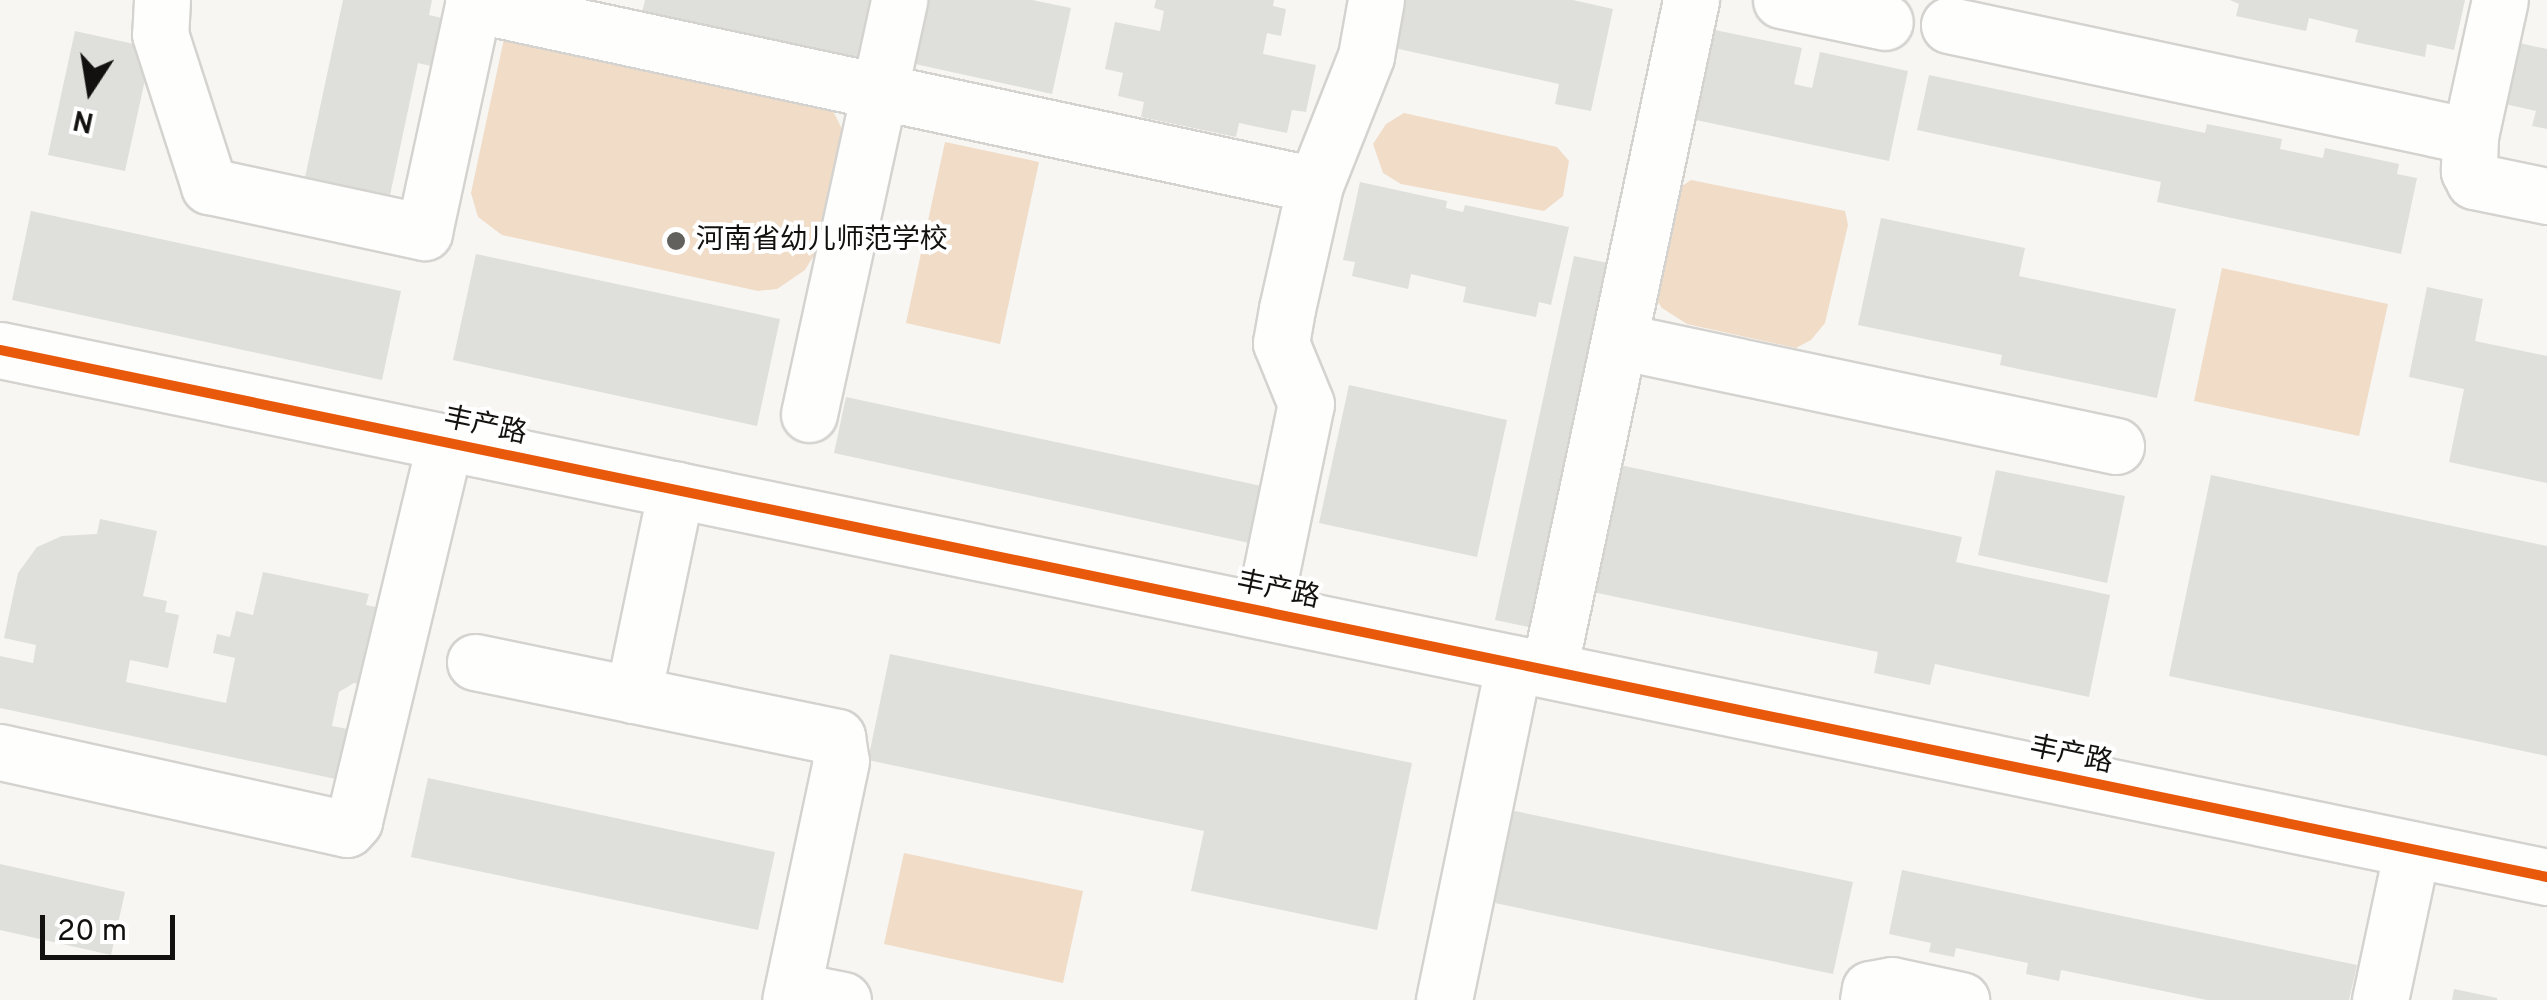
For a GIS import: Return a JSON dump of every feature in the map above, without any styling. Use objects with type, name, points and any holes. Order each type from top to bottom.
[{"type":"street","points":[[162,0],[160,34],[209,186],[424,232],[473,2],[1315,185]]},
{"type":"street","points":[[810,414],[899,0]]},
{"type":"street","points":[[1263,611],[1306,404],[1282,343],[1315,185],[1366,56],[1376,0]]},
{"type":"street","points":[[1444,1000],[1619,341],[1691,0]]},
{"type":"street","points":[[1781,0],[1885,22]]},
{"type":"street","points":[[2500,0],[2470,136],[2469,171],[2474,181],[2547,196]]},
{"type":"street","points":[[1949,25],[2470,136]]},
{"type":"street","points":[[1619,341],[2116,446]]},
{"type":"street","name":"丰产路","points":[[0,350],[2547,877]]},
{"type":"street","points":[[0,752],[347,829],[358,802],[445,442]]},
{"type":"street","points":[[633,695],[676,489]]},
{"type":"street","points":[[475,662],[838,737],[841,762],[809,996]]},
{"type":"street","points":[[2380,1000],[2412,849]]},
{"type":"street","points":[[1868,1000],[1870,988],[1892,986],[1961,1000]]},
{"type":"shaded area","points":[[505,34],[830,105],[846,137],[822,242],[805,270],[777,289],[758,291],[502,235],[478,217],[471,193]]},
{"type":"shaded area","points":[[1404,113],[1557,147],[1569,161],[1563,196],[1544,211],[1401,184],[1383,173],[1373,144],[1386,124]]},
{"type":"shaded area","points":[[945,142],[1039,162],[1000,344],[906,323]]},
{"type":"shaded area","points":[[1691,180],[1845,211],[1848,225],[1825,323],[1811,340],[1796,348],[1687,324],[1662,308],[1653,295],[1676,190]]},
{"type":"shaded area","points":[[2222,268],[2388,304],[2359,436],[2194,401]]},
{"type":"shaded area","points":[[904,853],[1083,891],[1063,983],[884,944]]},
{"type":"building","points":[[343,0],[432,0],[429,15],[446,19],[435,67],[418,63],[389,200],[304,182]]},
{"type":"building","points":[[645,0],[874,0],[860,65],[641,17]]},
{"type":"building","points":[[919,0],[1032,0],[1071,8],[1052,94],[906,62]]},
{"type":"building","points":[[1156,0],[1274,0],[1273,6],[1286,9],[1281,36],[1267,33],[1263,54],[1316,65],[1306,112],[1292,110],[1287,133],[1239,123],[1236,137],[1141,117],[1144,102],[1118,96],[1123,73],[1105,69],[1115,22],[1160,31],[1164,11],[1154,8]]},
{"type":"building","points":[[1404,0],[1573,0],[1613,9],[1591,111],[1555,104],[1559,84],[1394,48]]},
{"type":"building","points":[[2230,0],[2465,0],[2454,50],[2427,44],[2425,57],[2355,42],[2358,30],[2309,18],[2306,31],[2236,16],[2239,4]]},
{"type":"building","points":[[1715,30],[1802,48],[1794,84],[1812,88],[1820,52],[1908,71],[1889,161],[1696,120]]},
{"type":"building","points":[[75,31],[152,48],[125,171],[48,155]]},
{"type":"building","points":[[2519,43],[2547,49],[2547,129],[2532,126],[2536,111],[2505,104]]},
{"type":"building","points":[[1929,75],[2205,133],[2207,124],[2282,139],[2280,149],[2323,158],[2325,148],[2399,164],[2397,174],[2417,178],[2401,254],[2157,202],[2161,182],[1917,130]]},
{"type":"building","points":[[1360,182],[1447,201],[1446,208],[1463,212],[1465,205],[1569,227],[1551,305],[1539,302],[1536,317],[1463,302],[1466,287],[1411,274],[1408,289],[1352,276],[1355,262],[1343,260]]},
{"type":"building","points":[[31,211],[401,291],[382,380],[12,300]]},
{"type":"building","points":[[1881,218],[2025,248],[2019,276],[2176,309],[2157,398],[2000,365],[2002,355],[1858,325]]},
{"type":"building","points":[[476,254],[780,319],[757,426],[453,360]]},
{"type":"building","points":[[1574,256],[1613,264],[1533,628],[1495,620]]},
{"type":"building","points":[[2427,287],[2483,299],[2475,341],[2547,356],[2547,483],[2449,462],[2464,389],[2409,377]]},
{"type":"building","points":[[1349,385],[1507,420],[1477,557],[1319,523]]},
{"type":"building","points":[[846,397],[1275,489],[1263,546],[834,453]]},
{"type":"building","points":[[1615,464],[1962,537],[1956,562],[2110,595],[2089,697],[1935,664],[1930,685],[1874,673],[1878,652],[1588,591]]},
{"type":"building","points":[[1996,470],[2125,496],[2107,583],[1978,555]]},
{"type":"building","points":[[2211,475],[2547,546],[2547,756],[2169,676]]},
{"type":"building","points":[[100,519],[157,531],[143,596],[167,601],[165,612],[179,615],[168,668],[130,660],[126,682],[226,703],[235,658],[213,653],[217,634],[230,637],[236,611],[253,615],[263,572],[369,594],[366,605],[389,610],[373,687],[354,683],[339,692],[332,726],[353,730],[350,782],[0,708],[0,656],[33,663],[36,645],[4,638],[18,573],[37,547],[62,536],[97,534]]},
{"type":"building","points":[[890,654],[1412,763],[1377,930],[1191,891],[1204,831],[868,760]]},
{"type":"building","points":[[428,778],[775,852],[758,930],[411,857]]},
{"type":"building","points":[[1510,810],[1853,882],[1833,974],[1490,902]]},
{"type":"building","points":[[0,864],[125,892],[111,955],[0,930]]},
{"type":"building","points":[[1902,870],[2357,965],[2349,1000],[2207,1000],[2061,970],[2059,981],[2026,974],[2028,963],[1956,948],[1954,957],[1929,952],[1931,943],[1889,934]]},
{"type":"building","points":[[2454,989],[2497,998],[2497,1000],[2452,1000]]},
{"type":"cycle path","points":[[0,350],[2547,877]]},
{"type":"place","name":"河南省幼儿师范学校","points":[[676,241]]}]
